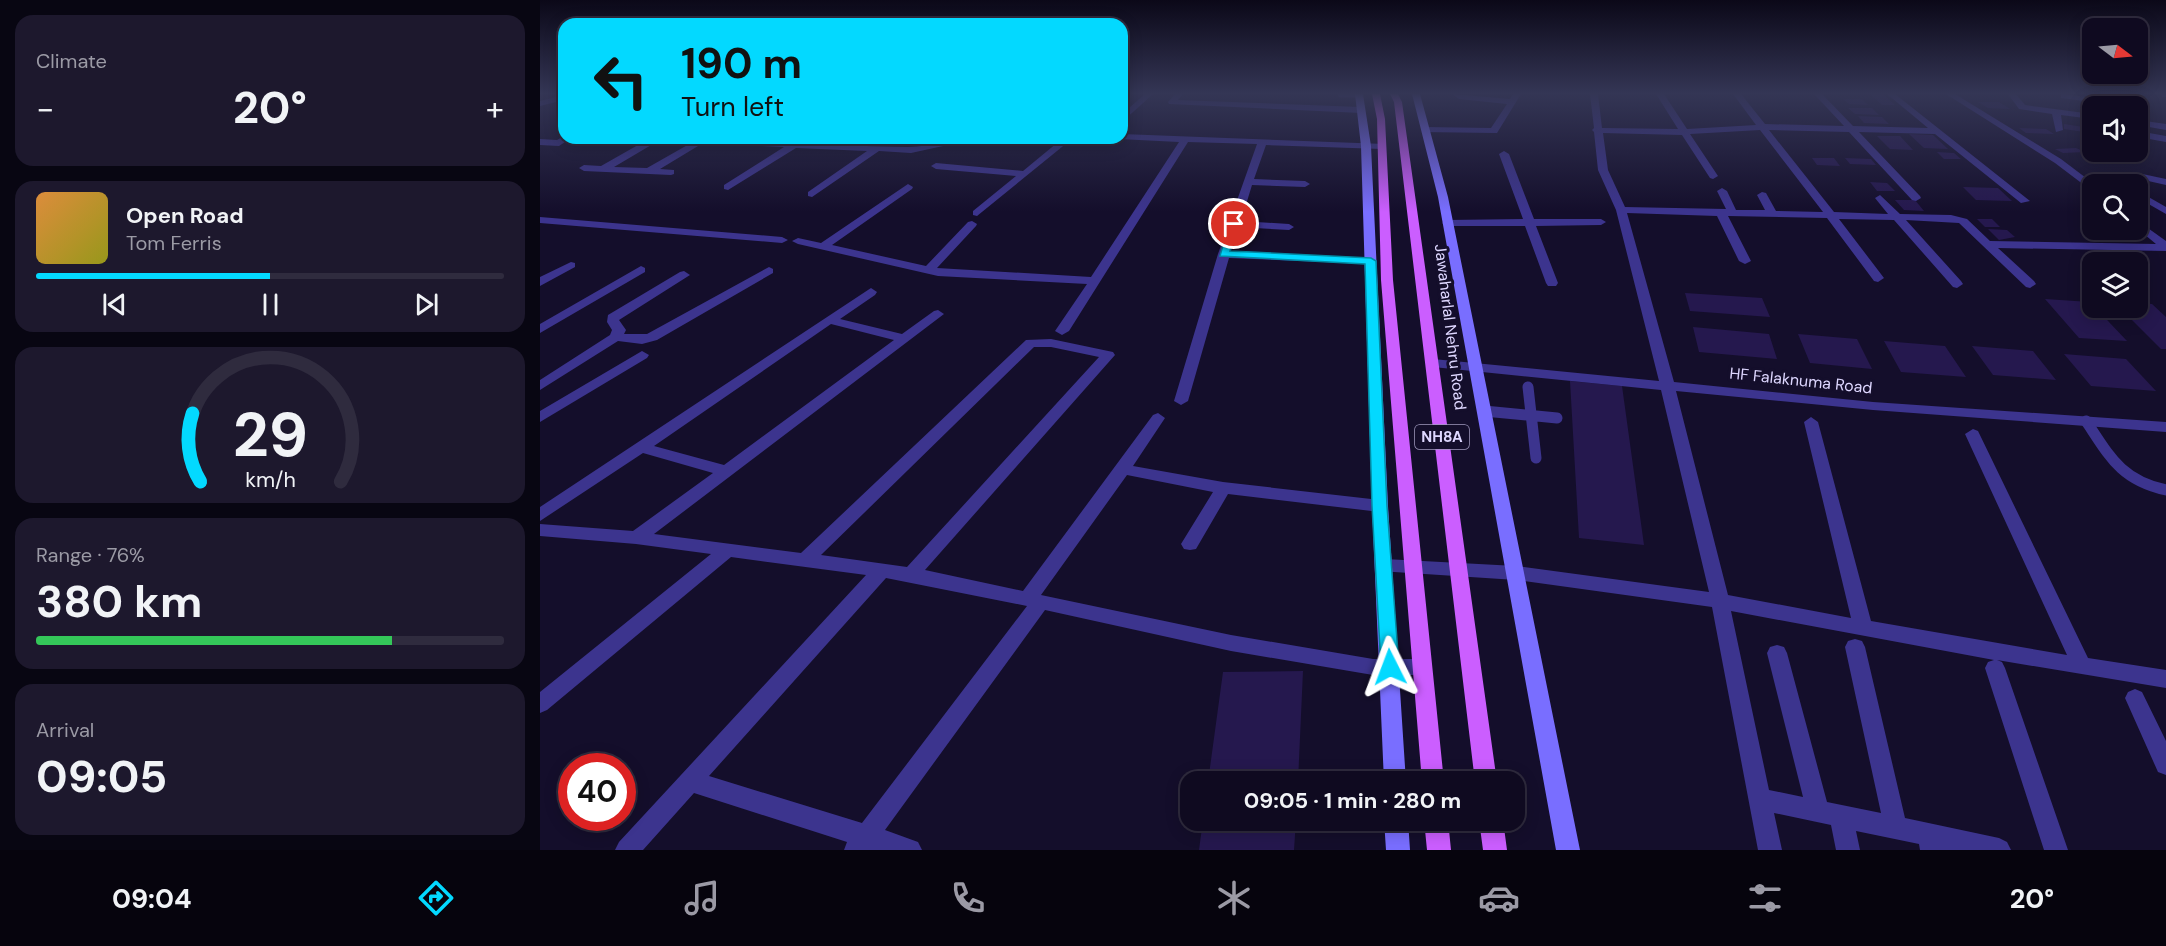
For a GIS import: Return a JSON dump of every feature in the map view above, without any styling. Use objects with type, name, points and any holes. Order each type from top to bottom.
[{"type":"main road","name":"NH8A","points":[[1381,134],[1388,280],[1431,771]]},
{"type":"main road","name":"Jawaharlal Nehru Road","points":[[1402,134],[1485,771]]},
{"type":"main road","points":[[1437,831],[1439,850]]},
{"type":"main road","points":[[1492,831],[1495,850]]},
{"type":"street","points":[[1364,134],[1380,506],[1395,771]]},
{"type":"street","points":[[1426,134],[1447,223],[1568,850]]},
{"type":"street","points":[[1597,134],[1603,170],[1621,210],[1648,305],[1720,601],[1762,799],[1770,850]]},
{"type":"street","points":[[1685,134],[1713,176]]},
{"type":"street","points":[[1769,134],[1827,214],[1878,278]]},
{"type":"street","points":[[1855,134],[1916,198]]},
{"type":"street","points":[[1941,134],[2025,201]]},
{"type":"street","points":[[2015,134],[2058,161],[2082,180]]},
{"type":"street","points":[[2148,136],[2166,139]]},
{"type":"street","points":[[1128,137],[1382,146]]},
{"type":"street","points":[[1062,331],[1185,139]]},
{"type":"street","points":[[540,142],[558,140]]},
{"type":"street","points":[[1181,401],[1224,254],[1262,142]]},
{"type":"street","points":[[549,149],[558,143]]},
{"type":"street","points":[[603,169],[647,144]]},
{"type":"street","points":[[649,171],[696,144]]},
{"type":"street","points":[[728,187],[788,144]]},
{"type":"street","points":[[820,144],[915,149],[940,144]]},
{"type":"street","points":[[812,194],[883,144]]},
{"type":"street","points":[[977,213],[1062,144]]},
{"type":"street","points":[[1504,154],[1552,284]]},
{"type":"street","points":[[936,166],[1025,174]]},
{"type":"street","points":[[584,168],[671,172]]},
{"type":"street","points":[[2148,179],[2166,182]]},
{"type":"street","points":[[1248,182],[1305,184]]},
{"type":"street","points":[[824,246],[908,187]]},
{"type":"street","points":[[1722,191],[1726,212],[1745,261]]},
{"type":"street","points":[[1762,195],[1772,213]]},
{"type":"street","points":[[1880,198],[1957,284]]},
{"type":"street","points":[[2148,200],[2166,211]]},
{"type":"street","points":[[2148,203],[2153,203]]},
{"type":"street","points":[[1621,210],[1957,219],[1967,223],[2030,284]]},
{"type":"street","points":[[540,220],[782,240]]},
{"type":"street","points":[[1447,223],[1601,222]]},
{"type":"street","points":[[929,270],[972,224]]},
{"type":"street","points":[[1234,224],[1289,227]]},
{"type":"street","points":[[2148,232],[2166,247]]},
{"type":"street","points":[[798,242],[929,270],[1095,281]]},
{"type":"street","points":[[1990,244],[2166,247]]},
{"type":"street","points":[[1224,254],[1371,261]]},
{"type":"street","points":[[540,282],[572,265]]},
{"type":"street","points":[[540,329],[641,270]]},
{"type":"street","points":[[616,337],[642,340],[652,337],[769,271]]},
{"type":"street","points":[[540,386],[616,337],[620,330],[612,320],[613,318],[684,275]]},
{"type":"street","points":[[541,527],[641,447],[871,292]]},
{"type":"street","points":[[636,538],[938,314]]},
{"type":"street","points":[[829,320],[904,339]]},
{"type":"street","points":[[805,560],[1031,343],[1037,341],[1108,355],[911,574]]},
{"type":"street","points":[[540,417],[642,356]]},
{"type":"street","name":"HF Falaknuma Road","points":[[1433,363],[1873,405],[2166,427]]},
{"type":"street","points":[[861,843],[1034,600],[1158,418]]},
{"type":"street","points":[[1811,422],[1859,638],[1896,828]]},
{"type":"street","points":[[1973,434],[2082,666]]},
{"type":"street","points":[[641,447],[726,471]]},
{"type":"street","points":[[1123,469],[1223,488],[1380,506]]},
{"type":"street","points":[[1190,544],[1223,488]]},
{"type":"street","points":[[541,527],[911,574],[1231,643],[1373,667],[1422,667]]},
{"type":"street","points":[[540,704],[728,550]]},
{"type":"street","points":[[1385,566],[1516,573],[1720,601],[1859,638],[2166,679]]},
{"type":"street","points":[[627,850],[882,570]]},
{"type":"street","points":[[1777,653],[1818,811]]},
{"type":"street","points":[[1995,668],[2056,850]]},
{"type":"street","points":[[2135,698],[2166,765]]},
{"type":"street","points":[[691,781],[861,843],[910,850]]},
{"type":"street","points":[[1762,799],[1896,828],[1931,842],[1999,850]]},
{"type":"street","points":[[1841,816],[1848,850]]},
{"type":"street","points":[[1397,831],[1398,850]]},
{"type":"lane","points":[[1528,387],[1536,458]]},
{"type":"lane","points":[[1484,411],[1557,418]]},
{"type":"lane","points":[[2086,421],[2123,475],[2138,484],[2166,490]]},
{"type":"building","points":[[1909,134],[1933,135],[1948,149],[1924,148]]},
{"type":"building","points":[[1877,136],[1900,136],[1913,150],[1890,149]]},
{"type":"building","points":[[2076,148],[2082,152],[2063,153],[2055,149]]},
{"type":"building","points":[[1937,152],[1954,153],[1961,159],[1944,159]]},
{"type":"building","points":[[1812,158],[1834,158],[1840,166],[1817,165]]},
{"type":"building","points":[[1845,158],[1871,159],[1876,165],[1850,164]]},
{"type":"building","points":[[1870,182],[1887,183],[1895,191],[1877,191]]},
{"type":"building","points":[[1963,187],[1998,188],[2012,201],[1976,200]]},
{"type":"building","points":[[1895,200],[1915,200],[1924,211],[1904,210]]},
{"type":"building","points":[[1977,219],[1992,219],[2000,227],[1985,227]]},
{"type":"building","points":[[1988,229],[2007,230],[2015,237],[1999,240]]},
{"type":"building","points":[[1685,293],[1762,298],[1770,317],[1690,311]]},
{"type":"building","points":[[2045,299],[2082,301],[2082,318],[2105,318],[2127,341],[2079,338]]},
{"type":"building","points":[[2148,304],[2152,304],[2166,317],[2166,349],[2161,349],[2130,318],[2148,318]]},
{"type":"building","points":[[1693,327],[1769,334],[1777,359],[1699,352]]},
{"type":"building","points":[[1798,334],[1857,339],[1872,369],[1810,363]]},
{"type":"building","points":[[1884,341],[1945,346],[1966,377],[1901,372]]},
{"type":"building","points":[[1972,346],[2033,351],[2056,380],[1993,375]]},
{"type":"building","points":[[2064,354],[2126,359],[2156,391],[2091,386]]},
{"type":"building","points":[[1570,381],[1622,386],[1644,545],[1579,538]]},
{"type":"building","points":[[1303,671],[1298,771],[1210,771],[1223,672]]},
{"type":"building","points":[[1202,831],[1295,831],[1294,850],[1199,850]]},
{"type":"route","points":[[1234,224],[1224,254],[1371,261],[1380,506],[1390,667]]}]
